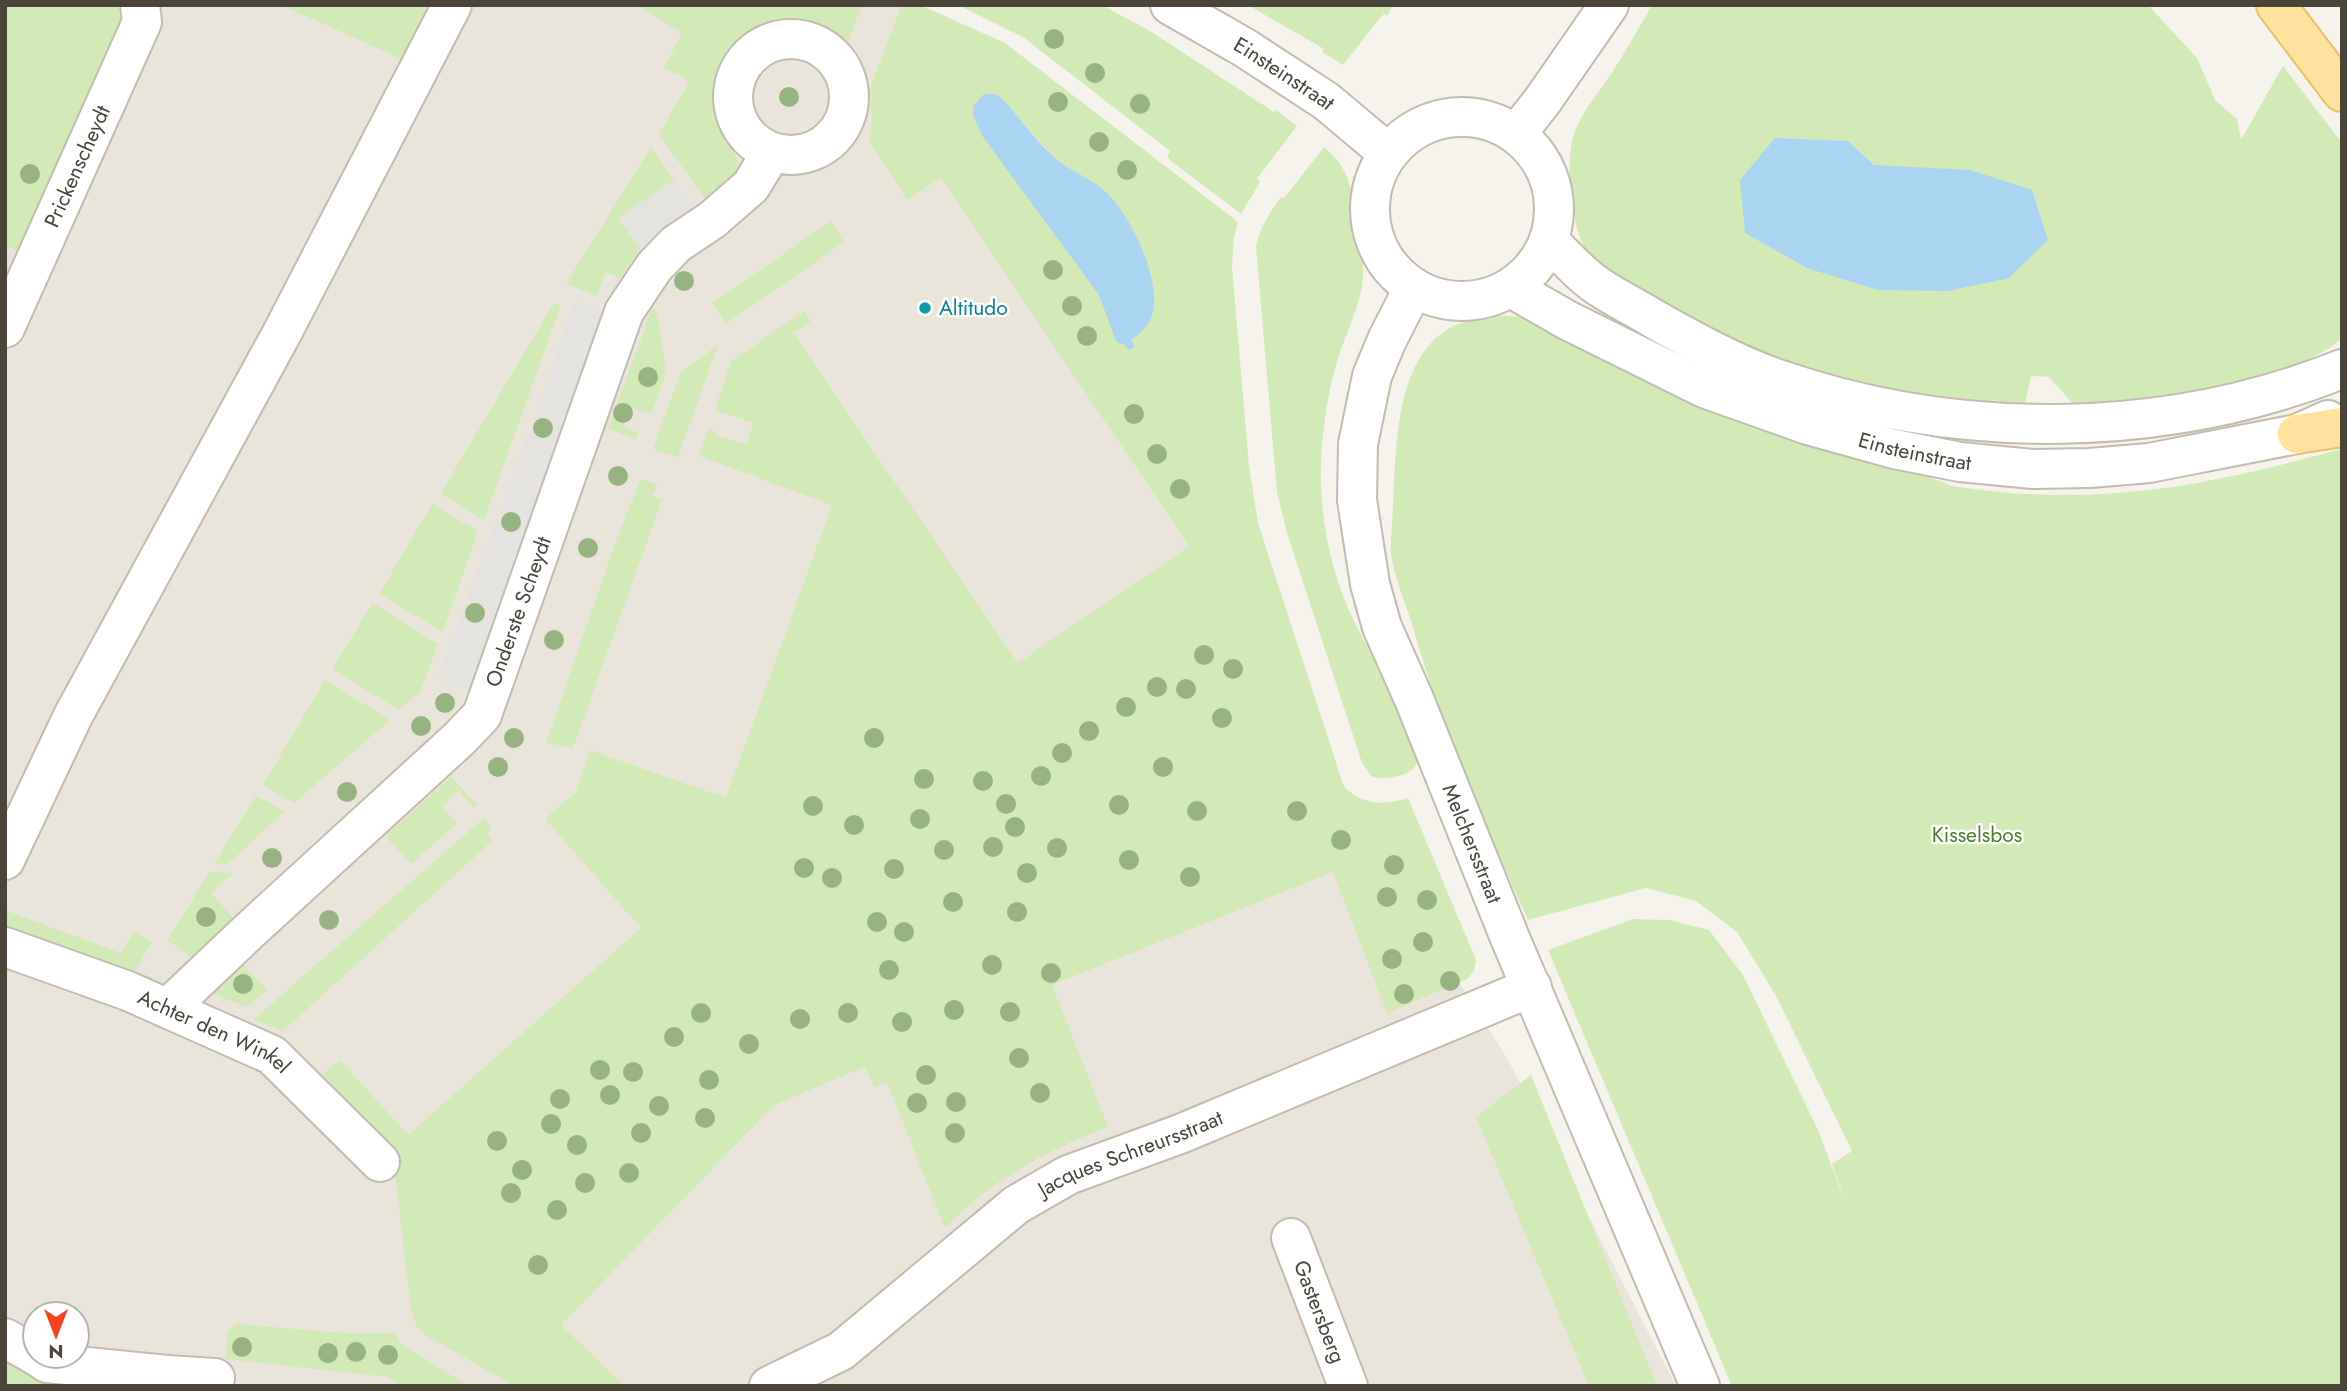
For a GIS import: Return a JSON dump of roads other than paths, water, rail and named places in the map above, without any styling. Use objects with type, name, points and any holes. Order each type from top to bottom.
[{"type":"main road","points":[[2276,5],[2342,92]]},
{"type":"main road","points":[[2297,434],[2342,427]]},
{"type":"street","name":"Prickenscheydt","points":[[5,328],[142,22],[140,5]]},
{"type":"street","points":[[5,860],[73,716],[282,333],[452,5]]},
{"type":"street","name":"Einsteinstraat","points":[[1170,5],[1245,48],[1326,101],[1388,153]]},
{"type":"street","points":[[1518,132],[1609,5]]},
{"type":"street","points":[[1462,117],[1490,122],[1518,132],[1540,161],[1553,196],[1554,214],[1549,241],[1536,265],[1511,288],[1492,297],[1465,302],[1439,299],[1413,289],[1390,268],[1375,243],[1370,227],[1368,210],[1374,180],[1388,153],[1409,134],[1434,122],[1462,117]]},
{"type":"street","name":"Onderste Scheydt","points":[[168,1008],[482,715],[624,312],[654,267],[676,244],[712,220],[751,186],[771,153]]},
{"type":"street","name":"Einsteinstraat","points":[[1549,241],[1595,284],[1680,334],[1729,358],[1775,378],[1841,398],[1917,412],[1999,422],[2092,424],[2126,421],[2193,412],[2271,395],[2342,369]]},
{"type":"street","name":"Einsteinstraat","points":[[1511,288],[1567,320],[1704,388],[1808,425],[1894,449],[1960,462],[2033,469],[2148,463],[2297,434],[2342,413]]},
{"type":"street","name":"Melchersstraat","points":[[1413,289],[1377,364],[1366,402],[1359,444],[1357,500],[1370,584],[1382,627],[1700,1386]]},
{"type":"street","name":"Achter den Winkel","points":[[8,951],[128,991],[272,1055],[380,1162]]},
{"type":"street","name":"Jacques Schreursstraat","points":[[769,1386],[841,1351],[1016,1205],[1068,1175],[1180,1134],[1532,987]]},
{"type":"street","name":"Gastersberg","points":[[1291,1238],[1348,1386]]},
{"type":"street","points":[[5,1338],[21,1347]]},
{"type":"street","points":[[91,1369],[167,1380],[215,1378]]},
{"type":"water","points":[[984,94],[1000,97],[1054,157],[1107,193],[1126,217],[1143,250],[1153,286],[1152,316],[1141,332],[1131,340],[1135,347],[1129,350],[1123,343],[1116,341],[1099,295],[983,137],[973,116],[973,106]]},
{"type":"water","points":[[1775,138],[1848,141],[1874,165],[1970,170],[2032,190],[2048,240],[2009,278],[1948,291],[1878,290],[1807,268],[1745,233],[1740,180]]},
{"type":"place","name":"Altitudo","points":[[925,308]]},
{"type":"park label","name":"Kisselsbos","points":[[1977,835]]}]
